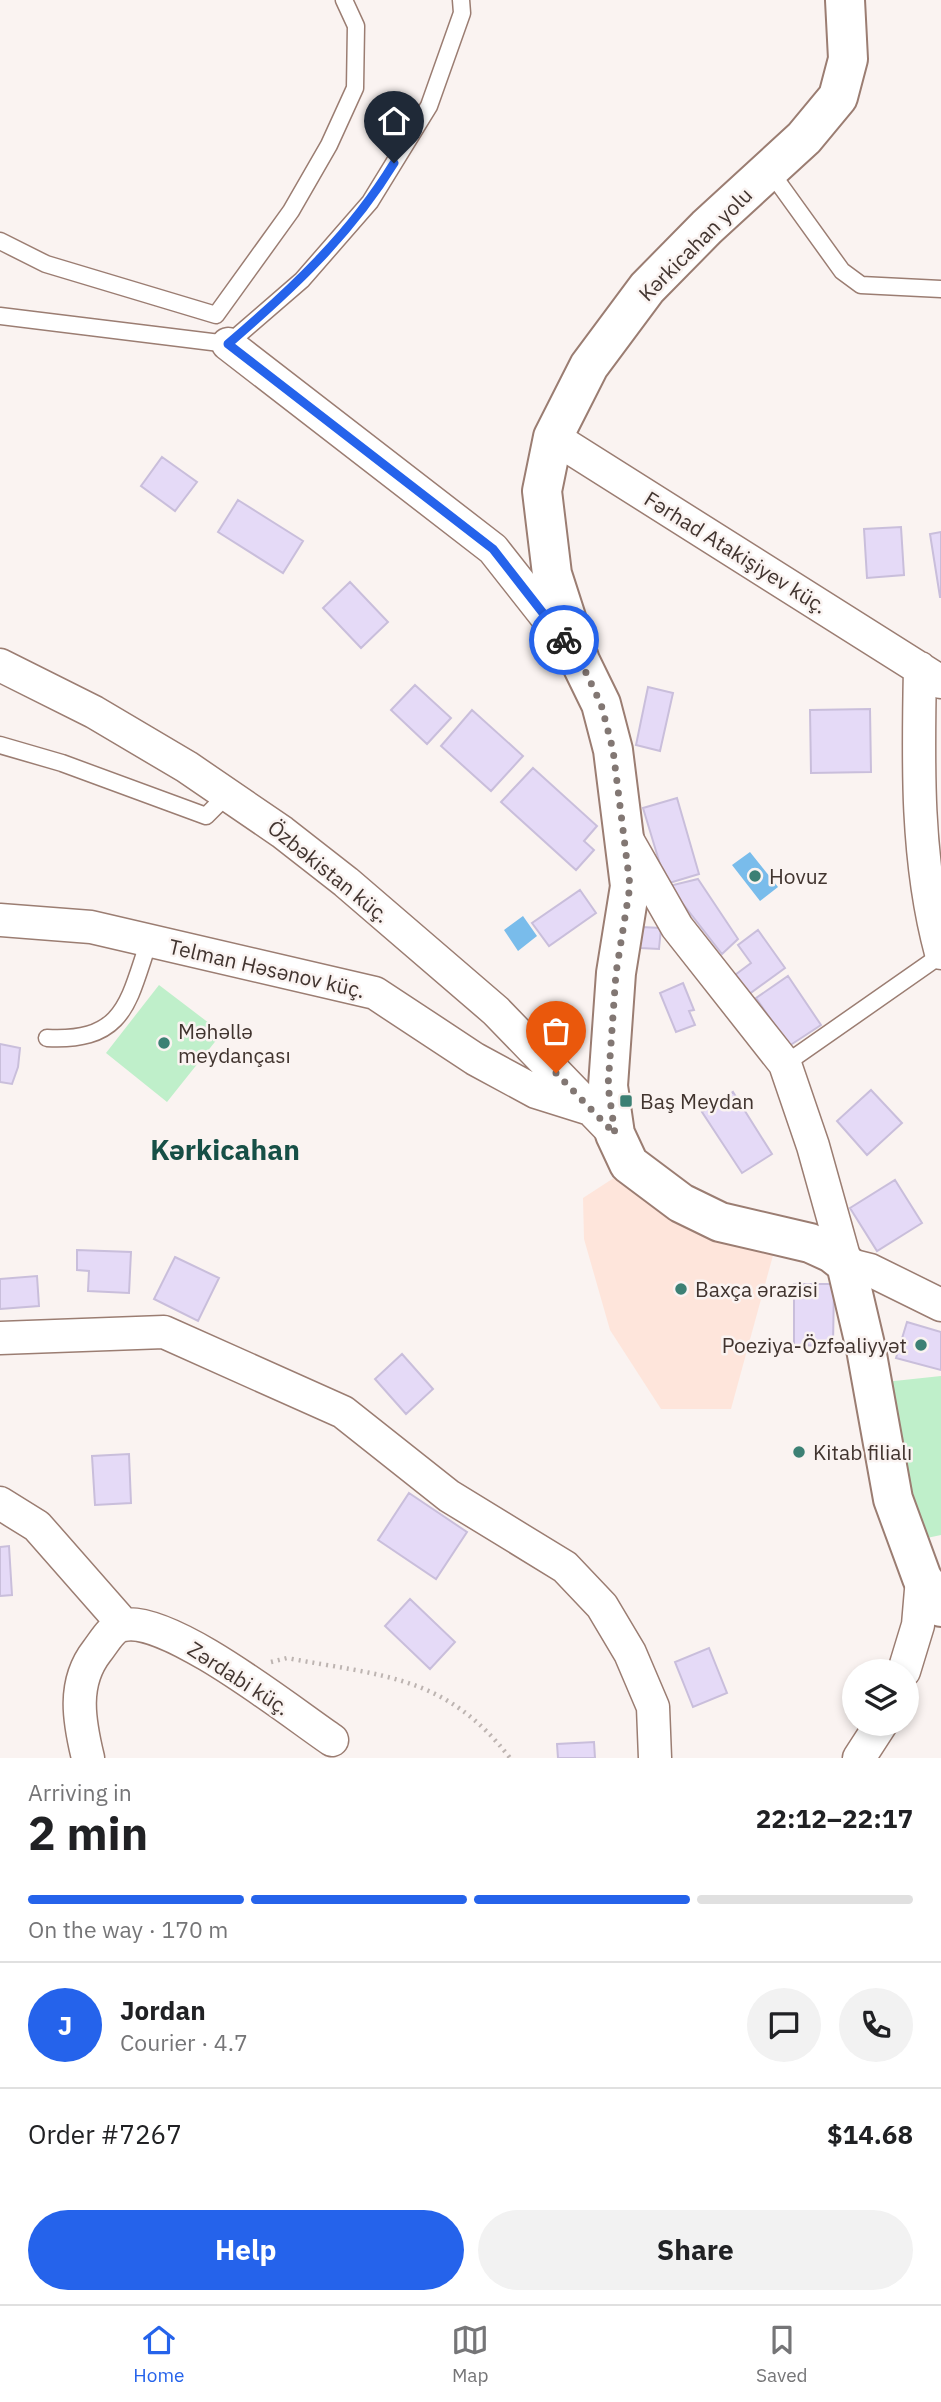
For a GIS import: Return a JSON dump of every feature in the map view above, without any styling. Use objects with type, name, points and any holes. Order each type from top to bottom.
[{"type":"street","name":"Kərkicahan yolu","points":[[845,0],[848,59],[838,97],[804,138],[707,227],[647,288],[589,366],[554,437],[542,491],[552,574],[580,660],[601,704],[613,750],[630,886],[616,973],[608,1086],[602,1121],[629,1164],[681,1203],[720,1222],[810,1243],[832,1253],[846,1264]]},
{"type":"street","points":[[228,344],[493,549],[580,660]]},
{"type":"street","name":"Fərhad Atakişiyev küç.","points":[[554,437],[930,675],[918,774],[932,918],[941,954]]},
{"type":"street","name":"Özbəkistan küç.","points":[[0,666],[94,712],[217,787],[282,832],[346,882],[496,1011],[602,1121]]},
{"type":"street","points":[[622,831],[677,927],[785,1065],[813,1146],[846,1264],[866,1349],[893,1499],[931,1592],[908,1659]]},
{"type":"street","name":"Telman Həsənov küç.","points":[[0,920],[91,927],[375,993],[499,1073],[602,1121]]},
{"type":"street","points":[[846,1264],[870,1270],[941,1305]]},
{"type":"street","points":[[0,1338],[164,1332],[343,1412],[449,1496],[565,1567],[602,1606],[630,1653],[653,1707],[655,1758]]},
{"type":"street","points":[[0,1503],[37,1525],[124,1625],[112,1632],[94,1655],[79,1688],[81,1731],[88,1758]]},
{"type":"street","name":"Zərdabi küç.","points":[[124,1625],[145,1627],[212,1655],[332,1740]]},
{"type":"street","points":[[859,1758],[873,1736]]},
{"type":"lane","points":[[216,315],[291,211],[329,145],[355,88],[356,26],[344,0]]},
{"type":"lane","points":[[0,316],[228,344],[302,280],[370,202],[429,106],[462,13],[461,0]]},
{"type":"lane","points":[[770,171],[842,271],[861,285],[941,289]]},
{"type":"lane","points":[[0,240],[46,264],[216,315]]},
{"type":"lane","points":[[216,315],[228,344]]},
{"type":"lane","points":[[0,745],[62,763],[206,816],[217,805],[217,787]]},
{"type":"lane","points":[[47,1038],[75,1040],[106,1026],[125,1010],[149,941]]},
{"type":"lane","points":[[785,1065],[941,954]]},
{"type":"path","points":[[232,1670],[287,1658],[424,1687],[447,1699],[474,1719],[510,1758]]},
{"type":"shaded area","name":"Baxça ərazisi","points":[[623,1172],[775,1248],[731,1409],[661,1409],[610,1330],[584,1239],[583,1198]]},
{"type":"green space","name":"Məhəllə meydançası","points":[[159,985],[222,1033],[167,1102],[106,1053]]},
{"type":"green space","points":[[941,1376],[941,1535],[922,1539],[885,1382]]},
{"type":"water","name":"Hovuz","points":[[750,852],[778,887],[760,901],[732,865]]},
{"type":"water","points":[[523,916],[537,936],[518,951],[504,930]]},
{"type":"building","points":[[162,457],[197,482],[175,511],[141,486]]},
{"type":"building","points":[[238,500],[303,541],[283,573],[218,532]]},
{"type":"building","points":[[901,527],[904,575],[867,578],[864,529]]},
{"type":"building","points":[[941,532],[941,597],[940,597],[930,534]]},
{"type":"building","points":[[350,582],[388,622],[361,648],[323,608]]},
{"type":"building","points":[[415,685],[451,718],[427,744],[391,710]]},
{"type":"building","points":[[648,687],[673,693],[660,751],[636,745]]},
{"type":"building","points":[[870,709],[871,772],[811,773],[810,710]]},
{"type":"building","points":[[472,710],[523,756],[491,791],[441,746]]},
{"type":"building","points":[[533,768],[597,826],[584,841],[594,850],[576,870],[501,802]]},
{"type":"building","points":[[677,798],[699,874],[666,884],[643,808]]},
{"type":"building","points":[[698,879],[738,939],[722,954],[669,886]]},
{"type":"building","points":[[580,890],[596,913],[549,946],[532,923]]},
{"type":"building","points":[[641,927],[661,928],[659,949],[640,948]]},
{"type":"building","points":[[758,930],[785,968],[745,997],[731,978],[751,963],[738,945]]},
{"type":"building","points":[[788,976],[821,1025],[789,1046],[756,998]]},
{"type":"building","points":[[683,983],[694,1010],[689,1011],[695,1025],[676,1032],[660,993]]},
{"type":"building","points":[[0,1044],[20,1048],[18,1067],[12,1084],[0,1082]]},
{"type":"building","points":[[871,1090],[902,1123],[867,1155],[837,1121]]},
{"type":"building","points":[[733,1092],[772,1154],[742,1173],[702,1112]]},
{"type":"building","points":[[895,1180],[922,1223],[877,1251],[850,1208]]},
{"type":"building","points":[[77,1250],[131,1252],[129,1293],[88,1291],[89,1271],[77,1270]]},
{"type":"building","points":[[175,1257],[219,1278],[198,1321],[154,1299]]},
{"type":"building","points":[[37,1276],[39,1306],[0,1309],[0,1279]]},
{"type":"building","points":[[794,1284],[834,1284],[833,1346],[794,1345]]},
{"type":"building","name":"Poeziya-Özfəaliyyət","points":[[907,1322],[941,1332],[941,1370],[896,1358]]},
{"type":"building","points":[[402,1354],[433,1389],[406,1414],[375,1379]]},
{"type":"building","points":[[129,1454],[131,1503],[95,1505],[92,1456]]},
{"type":"building","points":[[409,1493],[467,1532],[436,1579],[378,1540]]},
{"type":"building","points":[[9,1546],[12,1595],[0,1596],[0,1547]]},
{"type":"building","points":[[410,1599],[455,1642],[430,1669],[385,1626]]},
{"type":"building","points":[[709,1648],[727,1693],[693,1707],[675,1662]]},
{"type":"building","points":[[594,1742],[595,1758],[558,1758],[557,1744]]},
{"type":"way so far","points":[[556,1073],[615,1134],[608,1086],[616,973],[630,886],[613,750],[601,704],[580,660],[564,640]]},
{"type":"place","name":"Hovuz","points":[[755,876]]},
{"type":"place","name":"Məhəllə meydançası","points":[[164,1043]]},
{"type":"place","name":"Baş Meydan","points":[[626,1101]]},
{"type":"place","name":"Baxça ərazisi","points":[[681,1289]]},
{"type":"place","name":"Poeziya-Özfəaliyyət","points":[[921,1345]]},
{"type":"place","name":"Kitab filialı","points":[[799,1452]]},
{"type":"district","name":"Kərkicahan","points":[[225,1149]]},
{"type":"route","points":[[394,163],[370,202],[302,280],[228,344],[493,549],[564,640]]}]
